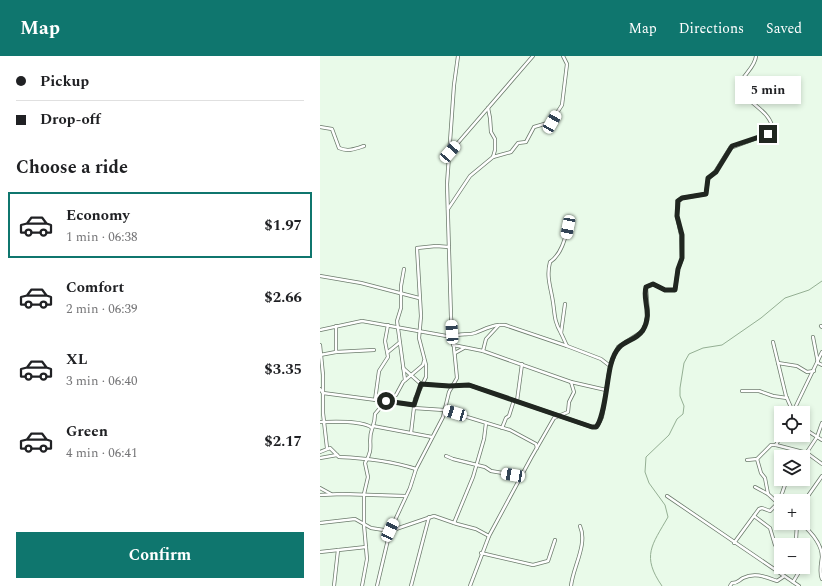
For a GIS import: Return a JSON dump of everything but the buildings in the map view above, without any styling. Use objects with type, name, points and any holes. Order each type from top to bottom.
[{"type":"street","points":[[377,586],[390,530],[416,469],[425,453],[444,410],[449,392],[457,378],[452,337],[447,184],[458,56]]},
{"type":"street","points":[[450,152],[533,56]]},
{"type":"street","points":[[448,209],[470,176],[493,157],[511,152],[518,143],[526,142],[534,127],[552,122],[562,105],[566,64],[563,56]]},
{"type":"street","points":[[402,368],[421,384],[469,385],[558,417],[596,427],[602,417],[610,366],[618,347],[643,331],[648,314],[646,287],[653,284],[665,290],[675,290],[678,269],[682,258],[682,235],[677,216],[678,201],[682,198],[705,194],[707,191],[708,178],[716,172],[730,148],[772,131],[772,125],[764,114],[756,104],[741,93],[739,88],[743,79],[756,61],[756,56]]},
{"type":"street","points":[[488,108],[491,132],[495,139],[495,150],[493,157]]},
{"type":"street","points":[[320,127],[332,129],[339,148],[351,150],[364,146]]},
{"type":"street","points":[[568,227],[566,238],[556,258],[550,262],[547,272],[554,315],[568,346]]},
{"type":"street","points":[[411,433],[414,406],[421,384],[426,377],[419,331],[421,316],[417,248],[436,246],[449,247]]},
{"type":"street","points":[[404,269],[400,286],[401,308],[397,321],[399,328],[402,368],[405,380]]},
{"type":"street","points":[[320,276],[419,298]]},
{"type":"street","points":[[561,333],[565,304]]},
{"type":"street","points":[[320,330],[362,321],[452,337],[459,334],[475,333],[482,328],[505,325],[568,346],[601,359],[610,366]]},
{"type":"street","points":[[375,400],[379,372],[381,365],[386,362],[388,352],[385,341],[388,325]]},
{"type":"street","points":[[483,351],[486,339],[499,325]]},
{"type":"street","points":[[336,326],[336,352]]},
{"type":"street","points":[[813,337],[818,363]]},
{"type":"street","points":[[773,342],[790,406]]},
{"type":"street","points":[[388,352],[400,343]]},
{"type":"street","points":[[320,345],[323,413],[327,448]]},
{"type":"street","points":[[453,345],[483,351],[571,382],[606,390]]},
{"type":"street","points":[[454,354],[456,351],[464,348]]},
{"type":"street","points":[[321,355],[336,352],[374,350]]},
{"type":"street","points":[[796,406],[818,363],[822,352]]},
{"type":"street","points":[[396,395],[405,380],[423,365],[424,361]]},
{"type":"street","points":[[778,363],[798,366],[807,372],[814,370]]},
{"type":"street","points":[[818,363],[822,365]]},
{"type":"street","points":[[517,401],[522,364]]},
{"type":"street","points":[[470,586],[481,553],[521,476],[554,418],[568,412],[569,402],[574,392],[571,382]]},
{"type":"street","points":[[320,389],[323,393],[444,410],[519,434],[536,444],[537,448]]},
{"type":"street","points":[[742,391],[759,391],[773,396],[787,398]]},
{"type":"street","points":[[502,428],[506,418],[509,416],[514,400]]},
{"type":"street","points":[[362,586],[367,564],[364,525],[364,494],[368,477],[366,460],[371,454],[372,427],[376,412],[386,401]]},
{"type":"street","points":[[320,422],[365,424],[372,427],[432,437]]},
{"type":"street","points":[[454,523],[467,494],[484,439],[486,423]]},
{"type":"street","points":[[809,450],[817,437],[822,423]]},
{"type":"street","points":[[810,432],[822,440]]},
{"type":"street","points":[[747,460],[757,459],[771,445],[795,450]]},
{"type":"street","points":[[320,452],[327,448],[332,449],[336,455]]},
{"type":"street","points":[[320,458],[336,455],[339,457],[359,457],[366,460],[392,463],[416,469]]},
{"type":"street","points":[[810,455],[822,464]]},
{"type":"street","points":[[446,456],[453,460],[485,467],[491,471],[521,476]]},
{"type":"street","points":[[757,459],[761,473],[765,478],[768,494]]},
{"type":"street","points":[[809,494],[822,476]]},
{"type":"street","points":[[755,487],[768,494],[774,500]]},
{"type":"street","points":[[320,488],[332,494]]},
{"type":"street","points":[[320,496],[332,494],[364,494],[405,496]]},
{"type":"street","points":[[667,496],[799,586]]},
{"type":"street","points":[[734,543],[754,516],[762,508],[770,511],[774,509]]},
{"type":"street","points":[[320,523],[355,519],[364,525],[390,530],[429,517],[437,516],[454,523],[476,528],[489,536]]},
{"type":"street","points":[[754,516],[770,528],[774,542]]},
{"type":"street","points":[[411,586],[429,517]]},
{"type":"street","points":[[571,586],[572,576],[583,534],[580,526]]},
{"type":"street","points":[[809,530],[818,542],[822,555],[822,579]]},
{"type":"street","points":[[481,553],[533,565],[548,561],[555,540]]},
{"type":"street","points":[[320,552],[366,547]]},
{"type":"street","points":[[334,586],[338,550]]},
{"type":"street","points":[[730,586],[738,583],[745,577],[756,574],[777,581],[783,576]]},
{"type":"street","points":[[793,582],[798,574]]},
{"type":"waterway","points":[[662,586],[656,576],[650,558],[657,535],[668,517],[665,505],[649,483],[645,472],[646,457],[669,435],[677,419],[683,414],[684,406],[680,396],[680,388],[684,363],[689,354],[703,348],[722,345],[761,318],[785,298],[809,290],[822,281]]},
{"type":"route","points":[[386,401],[414,405],[421,384],[449,386],[462,384],[530,405],[558,417],[593,428],[599,425],[602,417],[610,366],[614,352],[624,342],[643,331],[648,314],[645,291],[646,287],[653,284],[665,290],[675,290],[678,269],[682,258],[680,247],[682,235],[677,216],[678,201],[680,198],[706,194],[709,176],[716,172],[732,146],[768,134]]}]
